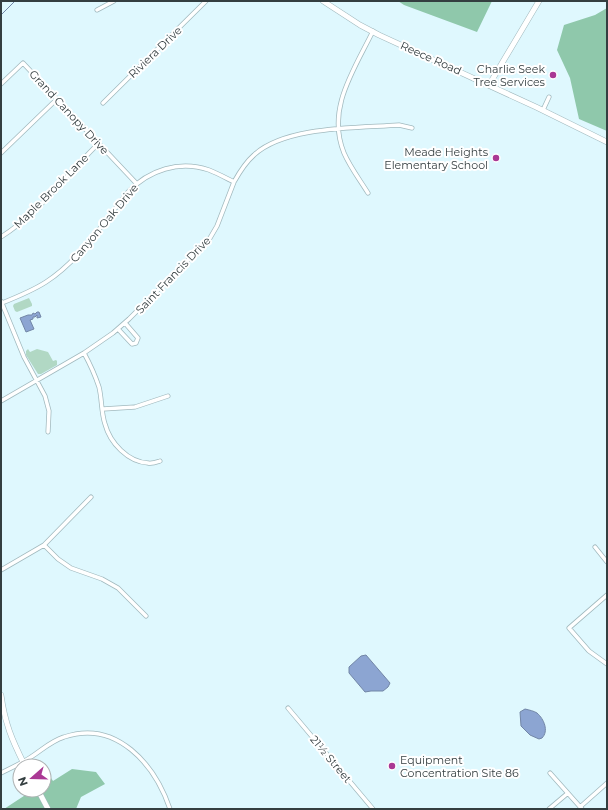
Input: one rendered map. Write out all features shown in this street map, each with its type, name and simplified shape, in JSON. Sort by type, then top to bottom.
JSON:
[{"type":"main road","name":"Reece Road","points":[[323,1],[341,14],[374,32],[543,110],[607,142]]},
{"type":"main road","points":[[490,85],[539,1]]},
{"type":"main road","points":[[1,695],[6,724],[21,758]]},
{"type":"main road","points":[[42,798],[48,809]]},
{"type":"street","points":[[97,10],[114,1]]},
{"type":"street","name":"Riviera Drive","points":[[103,103],[206,1]]},
{"type":"street","points":[[368,193],[348,163],[341,144],[338,116],[343,91],[374,32]]},
{"type":"street","name":"Grand Canopy Drive","points":[[1,84],[23,63],[136,183]]},
{"type":"street","points":[[543,110],[549,97]]},
{"type":"street","points":[[1,153],[57,100]]},
{"type":"street","name":"Saint Francis Drive","points":[[1,401],[84,353],[125,323],[210,238],[217,226],[234,182],[254,155],[277,141],[304,133],[399,125],[412,128]]},
{"type":"street","name":"Maple Brook Lane","points":[[1,237],[30,215],[99,143]]},
{"type":"street","name":"Canyon Oak Drive","points":[[1,302],[39,287],[66,267],[79,254],[136,183],[160,170],[180,166],[200,167],[210,170],[234,182]]},
{"type":"street","points":[[1,302],[22,354],[48,403],[48,432]]},
{"type":"street","points":[[118,329],[132,344],[136,343],[138,338],[125,323]]},
{"type":"street","points":[[84,353],[95,376],[99,389],[103,409],[103,418],[108,432],[117,446],[129,457],[143,462],[150,464],[160,461]]},
{"type":"street","points":[[103,409],[135,407],[168,396]]},
{"type":"street","points":[[1,570],[44,545],[91,497]]},
{"type":"street","points":[[44,545],[58,559],[71,568],[102,579],[118,588],[146,616]]},
{"type":"street","points":[[594,547],[607,562]]},
{"type":"street","points":[[607,595],[569,628],[589,651],[607,664]]},
{"type":"street","name":"21½ Street","points":[[288,708],[373,809]]},
{"type":"street","points":[[32,758],[52,742],[69,735],[88,733],[111,737],[125,744],[138,755],[162,788],[170,809]]},
{"type":"street","points":[[1,773],[12,769]]},
{"type":"street","points":[[550,773],[581,808],[607,783]]},
{"type":"street","points":[[549,809],[568,793]]},
{"type":"green space","points":[[398,1],[492,1],[477,32],[404,5]]},
{"type":"green space","points":[[607,8],[607,131],[579,119],[570,78],[557,50],[564,25],[595,15]]},
{"type":"green space","points":[[29,298],[32,306],[17,312],[15,311],[13,306],[14,304]]},
{"type":"green space","points":[[28,349],[30,352],[37,349],[48,352],[53,361],[57,361],[57,365],[41,374],[38,374],[26,355],[26,351]]},
{"type":"green space","points":[[72,769],[96,772],[105,784],[81,797],[76,809],[4,809],[21,798],[52,798],[52,779],[53,781]]},
{"type":"water","points":[[39,312],[41,317],[37,318],[37,315],[30,320],[34,329],[26,332],[20,318],[32,315],[33,313],[35,314]]},
{"type":"water","points":[[366,655],[390,683],[383,691],[365,692],[349,673],[349,667],[361,656]]},
{"type":"water","points":[[525,709],[536,712],[542,718],[545,725],[545,732],[542,738],[539,739],[530,735],[521,726],[520,712]]},
{"type":"waterway","points":[[1,15],[15,1]]},
{"type":"place","name":"Charlie Seek Tree Services","points":[[553,75]]},
{"type":"place","name":"Meade Heights Elementary School","points":[[496,158]]},
{"type":"place","name":"Equipment Concentration Site 86","points":[[392,766]]}]
